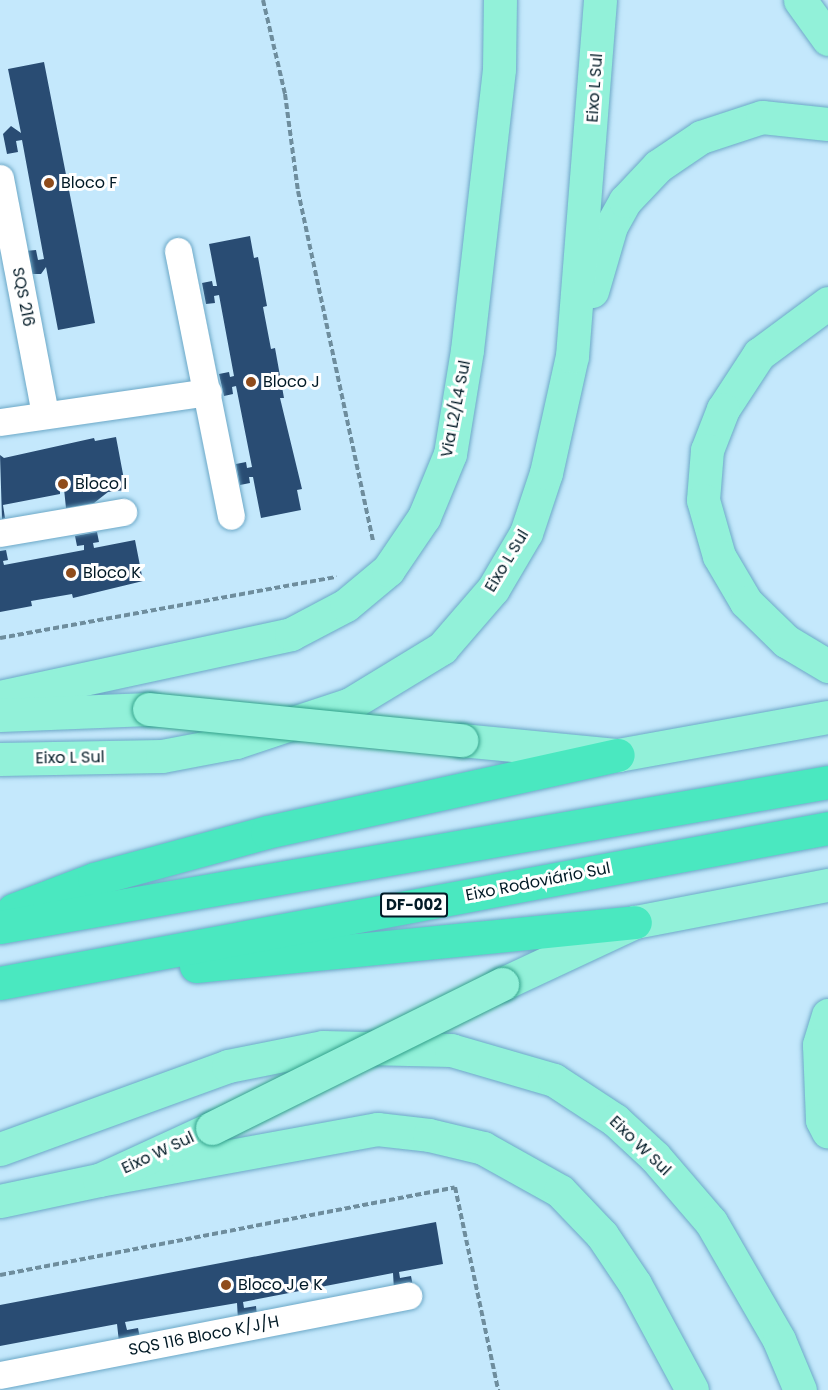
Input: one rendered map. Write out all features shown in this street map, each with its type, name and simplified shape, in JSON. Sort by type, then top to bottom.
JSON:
[{"type":"highway","points":[[0,915],[94,879],[255,835],[618,754]]},
{"type":"highway","points":[[0,927],[828,782]]},
{"type":"highway","name":"Eixo Rodoviário Sul","points":[[0,984],[828,828]]},
{"type":"highway","points":[[0,984],[635,922]]},
{"type":"main road","name":"Via L2/L4 Sul","points":[[0,697],[291,634],[346,605],[388,570],[424,517],[450,453],[467,350],[499,69],[500,0]]},
{"type":"main road","name":"Eixo L Sul","points":[[0,759],[162,756],[236,742],[350,704],[442,648],[494,589],[526,533],[546,473],[572,356],[600,0]]},
{"type":"main road","points":[[800,0],[828,39]]},
{"type":"main road","points":[[572,356],[611,226],[626,201],[658,166],[701,137],[762,117],[828,124]]},
{"type":"main road","points":[[828,303],[759,354],[723,409],[707,450],[703,500],[719,556],[746,602],[786,641],[828,666]]},
{"type":"main road","points":[[0,715],[149,709],[618,754],[828,717]]},
{"type":"main road","name":"Eixo W Sul","points":[[0,1201],[99,1180],[212,1128],[502,984],[635,922],[828,885]]},
{"type":"main road","points":[[828,1015],[819,1046],[822,1120],[828,1132]]},
{"type":"main road","name":"Eixo W Sul","points":[[0,1149],[228,1066],[323,1047],[452,1050],[554,1080],[615,1120],[655,1158],[711,1222],[778,1340],[800,1390]]},
{"type":"main road","points":[[99,1180],[377,1129],[429,1135],[483,1148],[560,1191],[602,1234],[635,1284],[692,1390]]},
{"type":"main road","points":[[778,1340],[814,1390]]},
{"type":"street","name":"SQS 216","points":[[0,178],[45,415]]},
{"type":"street","points":[[178,251],[231,516]]},
{"type":"street","points":[[0,422],[208,392]]},
{"type":"street","points":[[0,533],[123,512]]},
{"type":"street","name":"SQS 116 Bloco K/J/H","points":[[0,1375],[408,1296]]},
{"type":"path","points":[[263,0],[285,94],[298,191],[374,538],[371,548]]},
{"type":"path","points":[[0,638],[343,576]]},
{"type":"path","points":[[0,1275],[455,1187],[498,1390]]},
{"type":"building","name":"Bloco F","points":[[44,62],[95,323],[58,330],[46,267],[41,274],[31,274],[25,251],[36,250],[38,260],[44,259],[22,140],[16,141],[18,152],[7,154],[3,134],[11,126],[21,133],[8,69]]},
{"type":"building","name":"Bloco J","points":[[250,236],[254,258],[258,257],[267,306],[263,307],[271,349],[275,348],[284,398],[280,398],[302,489],[297,490],[301,510],[261,518],[253,477],[249,477],[250,483],[240,485],[236,464],[246,462],[247,468],[252,467],[236,386],[232,387],[233,394],[224,396],[219,374],[229,372],[230,377],[234,376],[219,295],[214,296],[215,303],[206,304],[202,283],[212,281],[213,286],[217,286],[209,244]]},
{"type":"building","name":"Bloco I","points":[[116,437],[126,490],[108,492],[94,503],[66,508],[64,489],[60,490],[60,494],[3,505],[5,518],[2,519],[0,455],[4,458],[94,438],[95,441]]},
{"type":"building","name":"Bloco K","points":[[97,532],[99,542],[93,543],[94,548],[135,540],[143,581],[73,598],[72,594],[31,601],[32,606],[0,612],[0,551],[6,550],[8,560],[3,561],[4,565],[84,550],[84,545],[77,546],[75,536]]},
{"type":"building","name":"Bloco J e K","points":[[436,1222],[443,1264],[399,1272],[400,1278],[411,1276],[413,1286],[394,1290],[393,1273],[243,1302],[244,1308],[256,1306],[257,1316],[238,1320],[237,1303],[125,1322],[127,1330],[138,1328],[140,1338],[119,1342],[117,1324],[0,1346],[0,1305]]},
{"type":"place","name":"Bloco F","points":[[49,183]]},
{"type":"place","name":"Bloco J","points":[[251,382]]},
{"type":"place","name":"Bloco I","points":[[63,484]]},
{"type":"place","name":"Bloco K","points":[[71,573]]},
{"type":"place","name":"Bloco J e K","points":[[226,1285]]}]
